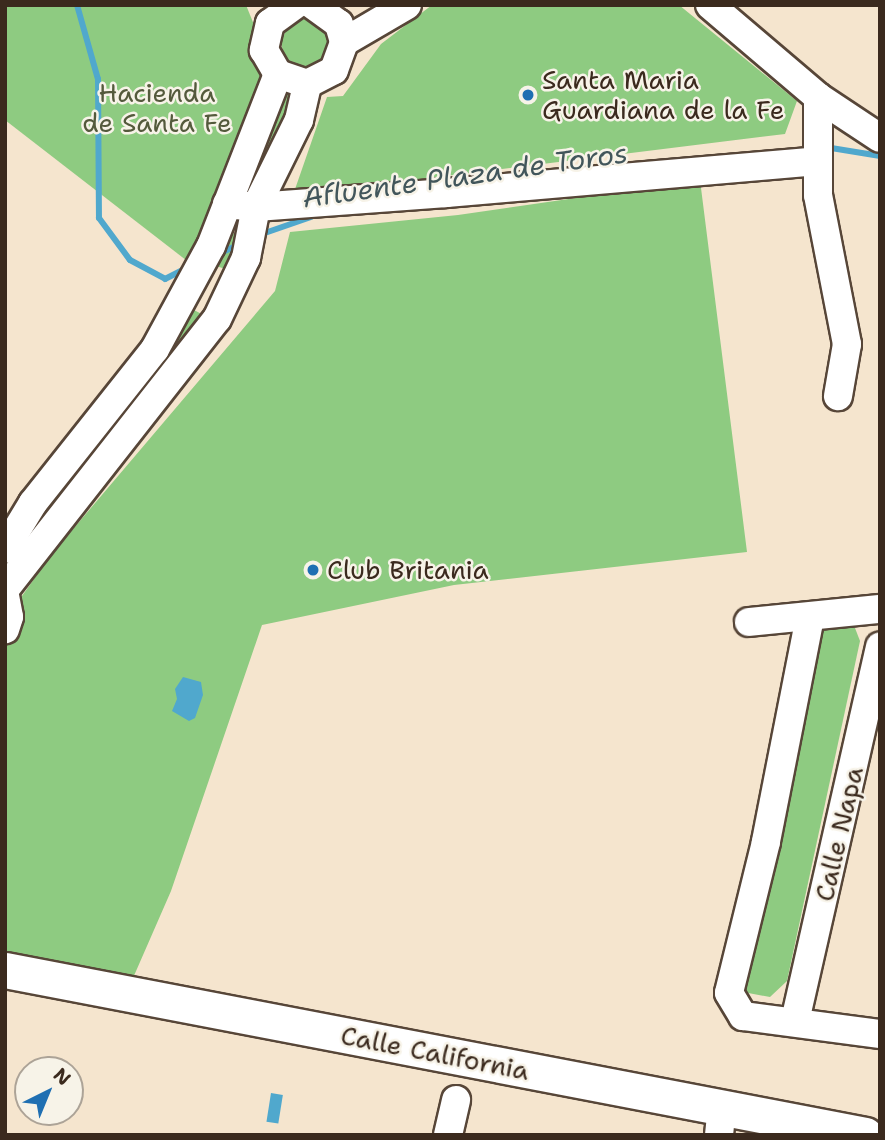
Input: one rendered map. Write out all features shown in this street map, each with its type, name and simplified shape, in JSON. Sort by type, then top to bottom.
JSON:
[{"type":"main road","name":"Calle California","points":[[5,970],[123,989],[732,1123],[865,1135]]},
{"type":"street","points":[[252,5],[265,34]]},
{"type":"street","points":[[295,5],[277,14],[265,34],[264,50],[278,74],[307,84],[334,70],[344,42],[339,24],[326,7]]},
{"type":"street","points":[[344,42],[407,5]]},
{"type":"street","points":[[710,5],[818,97],[880,138]]},
{"type":"street","points":[[5,549],[33,503],[155,349],[197,272],[278,74]]},
{"type":"street","points":[[5,589],[218,319],[234,289],[256,207],[299,120],[307,84]]},
{"type":"street","points":[[818,97],[818,195],[847,344],[838,396]]},
{"type":"street","points":[[227,204],[256,207],[816,161]]},
{"type":"street","points":[[197,272],[234,289]]},
{"type":"street","points":[[5,512],[33,503]]},
{"type":"street","points":[[5,596],[9,617],[5,629]]},
{"type":"street","points":[[749,622],[880,609]]},
{"type":"street","points":[[810,617],[766,842],[729,993],[743,1016],[880,1034]]},
{"type":"street","name":"Calle Napa","points":[[795,1021],[880,647]]},
{"type":"street","points":[[448,1135],[456,1100]]},
{"type":"green space","name":"Hacienda de Santa Fe","points":[[5,5],[246,5],[271,67],[204,274],[5,120]]},
{"type":"green space","name":"Hacienda de Santa Fe","points":[[432,5],[679,5],[797,101],[785,134],[293,195],[327,97],[343,96],[381,44]]},
{"type":"green space","points":[[310,15],[320,16],[340,56],[300,74],[284,60],[281,40],[291,22]]},
{"type":"green space","points":[[284,86],[298,93],[271,173],[253,167]]},
{"type":"green space","name":"Club Britania","points":[[700,180],[747,552],[454,585],[262,625],[171,891],[133,978],[5,951],[5,620],[51,555],[275,291],[290,232],[458,215]]},
{"type":"green space","points":[[232,233],[251,240],[238,273],[216,266]]},
{"type":"green space","points":[[194,310],[211,319],[5,569],[5,558],[146,383]]},
{"type":"green space","points":[[842,623],[855,628],[860,641],[787,981],[770,997],[743,992],[818,633]]},
{"type":"water","points":[[183,677],[201,682],[203,695],[195,718],[189,721],[172,711],[177,699],[175,689]]},
{"type":"water","points":[[271,1093],[283,1095],[278,1124],[266,1122]]},
{"type":"waterway","name":"Afluente Plaza de Toros","points":[[77,5],[98,79],[99,218],[130,260],[165,279],[189,267]]},
{"type":"waterway","name":"Afluente Plaza de Toros","points":[[825,147],[880,156]]},
{"type":"waterway","name":"Afluente Plaza de Toros","points":[[259,235],[311,217]]},
{"type":"waterway","name":"Afluente Plaza de Toros","points":[[218,254],[240,244]]},
{"type":"place","name":"Santa Maria Guardiana de la Fe","points":[[528,95]]},
{"type":"place","name":"Club Britania","points":[[313,570]]}]
